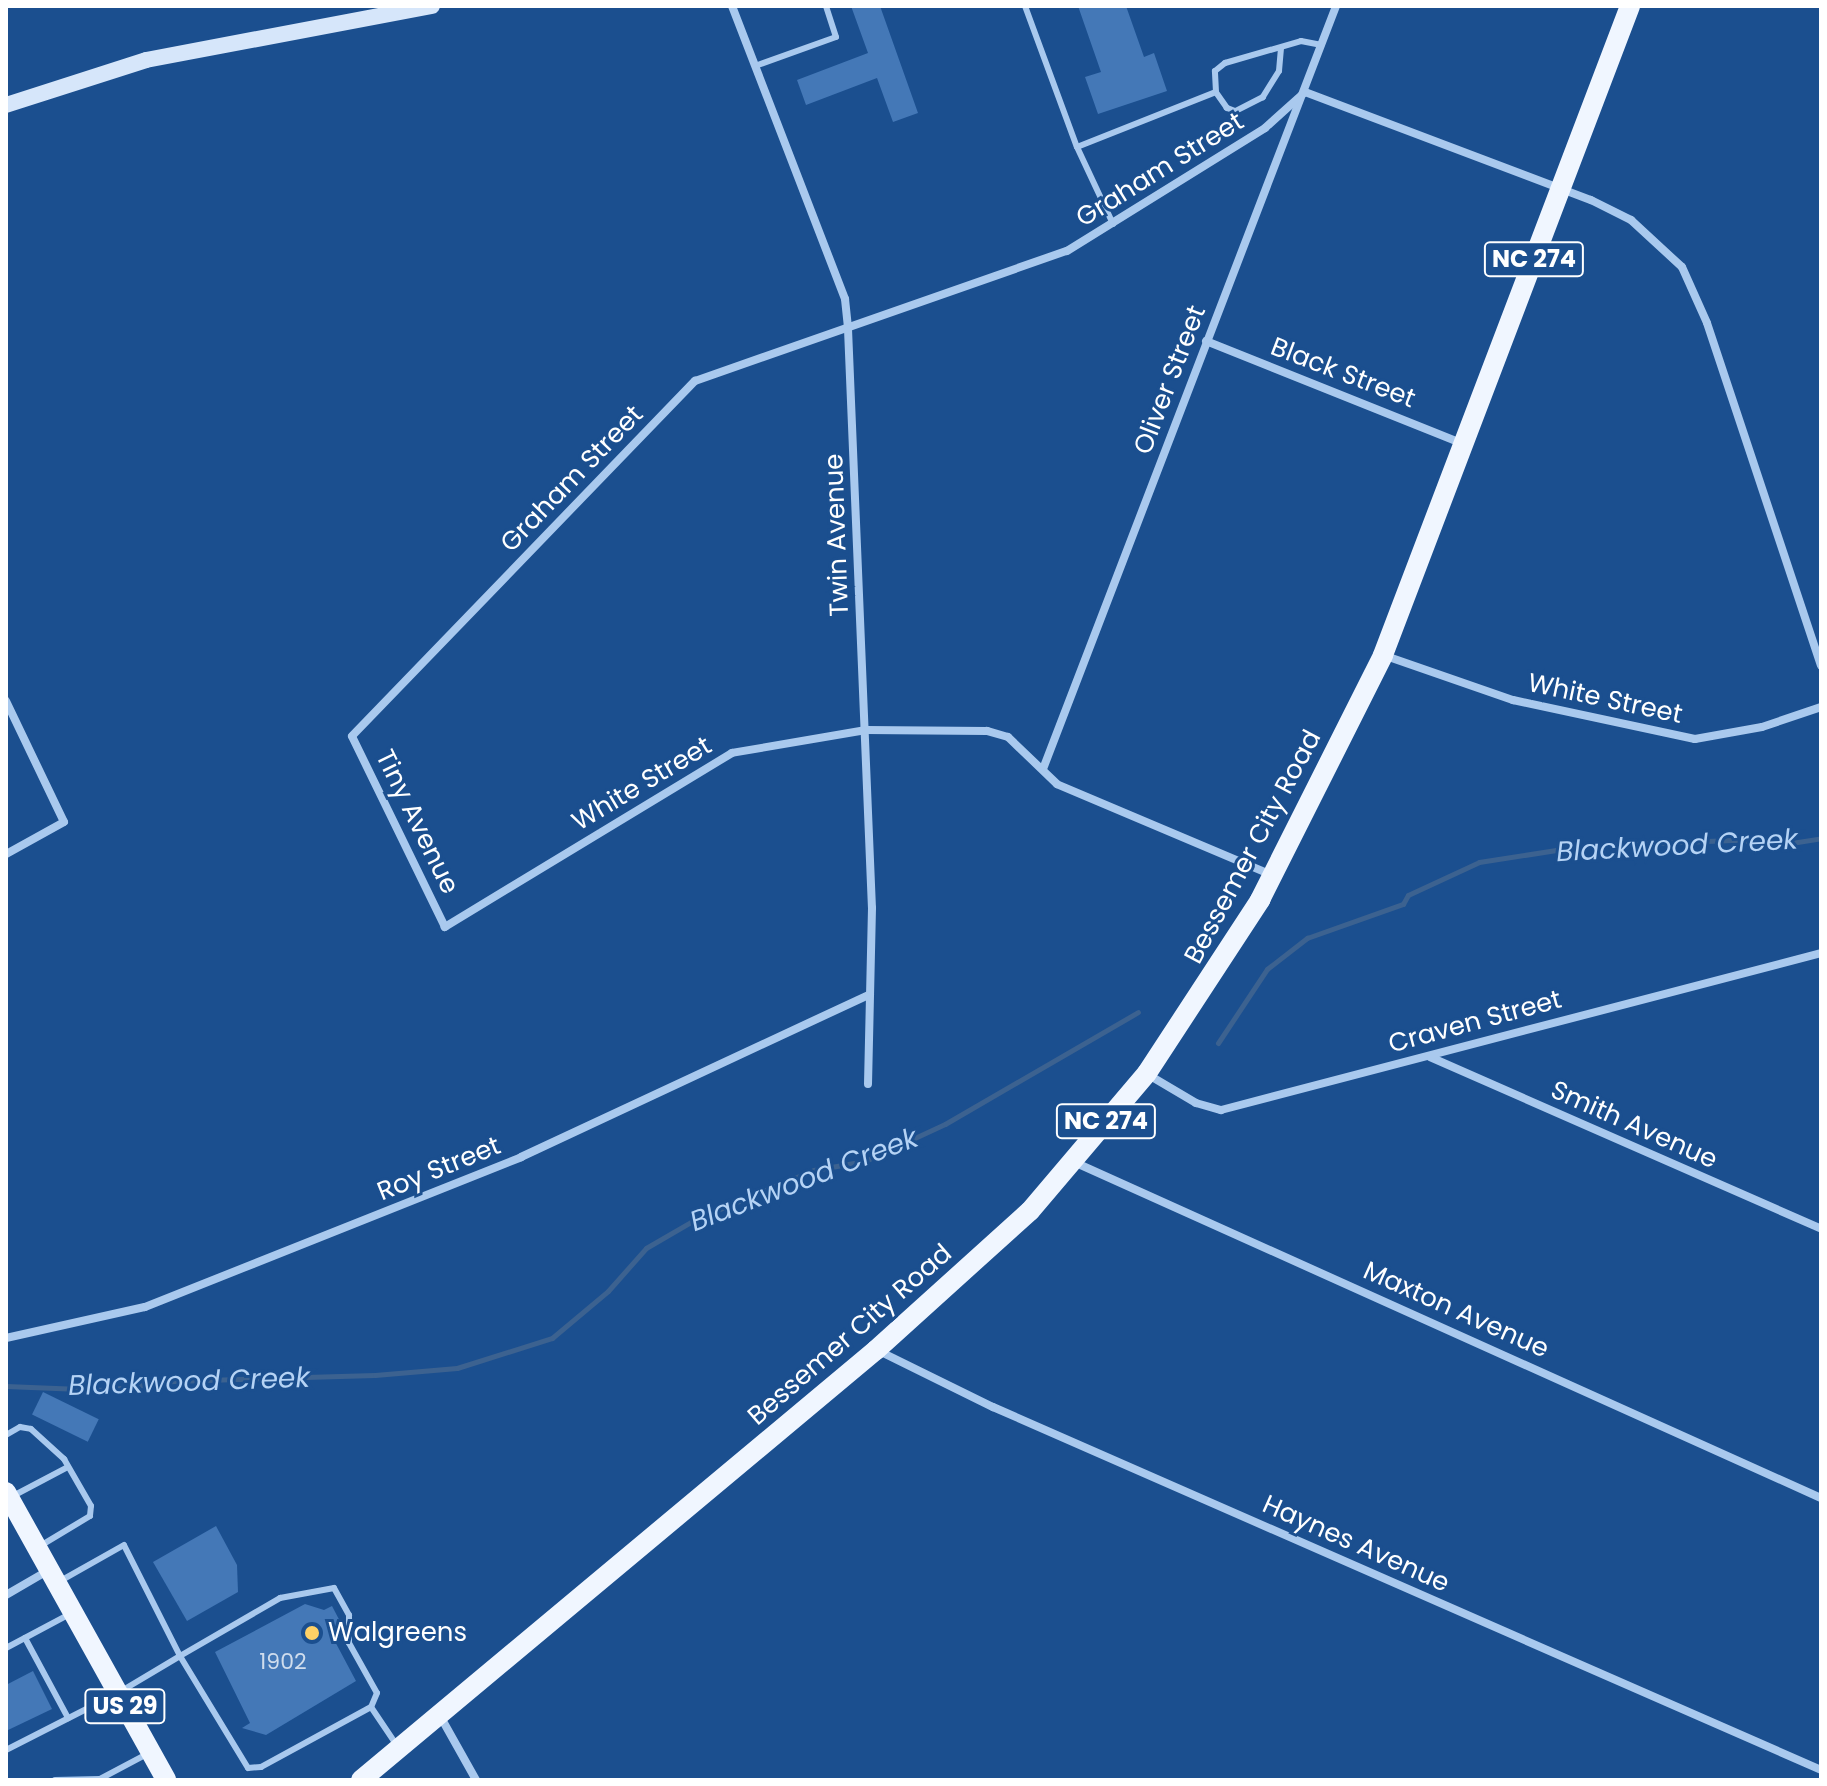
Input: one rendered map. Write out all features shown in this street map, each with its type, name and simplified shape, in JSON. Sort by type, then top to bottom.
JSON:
[{"type":"main road","points":[[6,105],[146,60],[375,11],[432,6]]},
{"type":"main road","name":"Bessemer City Road","points":[[362,1779],[876,1350],[1030,1211],[1147,1073],[1240,935],[1273,876],[1383,655],[1630,6]]},
{"type":"main road","name":"US 29","points":[[8,1495],[166,1780]]},
{"type":"street","name":"Twin Avenue","points":[[732,6],[845,299],[866,730],[870,994],[868,1084]]},
{"type":"street","name":"Oliver Street","points":[[1043,769],[1336,6]]},
{"type":"street","points":[[1305,92],[1561,189],[1631,220],[1672,256],[1692,284],[1821,666]]},
{"type":"street","name":"Graham Street","points":[[352,736],[695,381],[1067,251],[1265,128],[1305,92]]},
{"type":"street","name":"Black Street","points":[[1206,341],[1465,444]]},
{"type":"street","name":"White Street","points":[[1383,655],[1513,700],[1695,739],[1762,727],[1821,707]]},
{"type":"street","points":[[6,701],[64,822],[6,854]]},
{"type":"street","name":"White Street","points":[[445,927],[732,753],[866,730],[987,731],[1008,737],[1057,784],[1273,876]]},
{"type":"street","name":"Tiny Avenue","points":[[352,736],[445,927]]},
{"type":"street","name":"Craven Street","points":[[1147,1073],[1196,1103],[1221,1110],[1821,953]]},
{"type":"street","name":"Roy Street","points":[[6,1338],[145,1307],[507,1163],[870,994]]},
{"type":"street","name":"Smith Avenue","points":[[1430,1057],[1821,1229]]},
{"type":"street","name":"Maxton Avenue","points":[[1073,1161],[1821,1498]]},
{"type":"street","name":"Haynes Avenue","points":[[876,1350],[993,1407],[1821,1770]]},
{"type":"street","points":[[6,1595],[53,1576]]},
{"type":"street","points":[[438,1713],[476,1780]]},
{"type":"lane","points":[[755,66],[836,37],[826,6]]},
{"type":"lane","points":[[1025,6],[1077,147],[1113,224]]},
{"type":"lane","points":[[1281,48],[1279,71],[1263,97],[1235,111],[1216,92],[1215,71],[1225,63],[1301,41],[1322,45]]},
{"type":"lane","points":[[1077,147],[1216,92]]},
{"type":"lane","points":[[6,1435],[20,1427],[31,1429],[68,1467],[91,1506],[90,1516],[37,1548]]},
{"type":"lane","points":[[8,1495],[68,1467]]},
{"type":"lane","points":[[6,1750],[118,1693],[180,1656],[280,1598],[334,1588],[349,1615],[349,1643],[377,1693],[371,1707],[261,1767],[248,1768],[180,1656],[124,1545],[53,1576]]},
{"type":"lane","points":[[6,1648],[73,1612]]},
{"type":"lane","points":[[25,1638],[68,1718]]},
{"type":"lane","points":[[371,1707],[398,1747]]},
{"type":"lane","points":[[55,1780],[101,1780],[150,1752]]},
{"type":"building","points":[[851,6],[880,6],[918,113],[893,122],[877,78],[806,105],[797,80],[868,53]]},
{"type":"building","points":[[1078,6],[1126,6],[1144,57],[1154,53],[1167,91],[1098,114],[1085,77],[1101,72]]},
{"type":"building","points":[[43,1392],[99,1419],[88,1442],[32,1414]]},
{"type":"building","points":[[216,1526],[237,1565],[238,1592],[187,1621],[153,1562]]},
{"type":"building","name":"Walgreens","points":[[305,1604],[324,1610],[332,1606],[343,1627],[331,1634],[356,1681],[266,1735],[242,1728],[250,1723],[215,1652]]},
{"type":"building","points":[[33,1671],[52,1709],[6,1731],[6,1685]]},
{"type":"waterway","name":"Blackwood Creek","points":[[1218,1043],[1267,969],[1307,938],[1403,904],[1408,895],[1479,862],[1582,846],[1732,840],[1785,844],[1821,838]]},
{"type":"waterway","name":"Blackwood Creek","points":[[6,1386],[105,1390],[173,1381],[375,1375],[457,1368],[552,1338],[608,1291],[646,1248],[696,1219],[814,1170],[865,1161],[945,1124],[1138,1012]]},
{"type":"place","name":"Walgreens","points":[[312,1633]]}]
